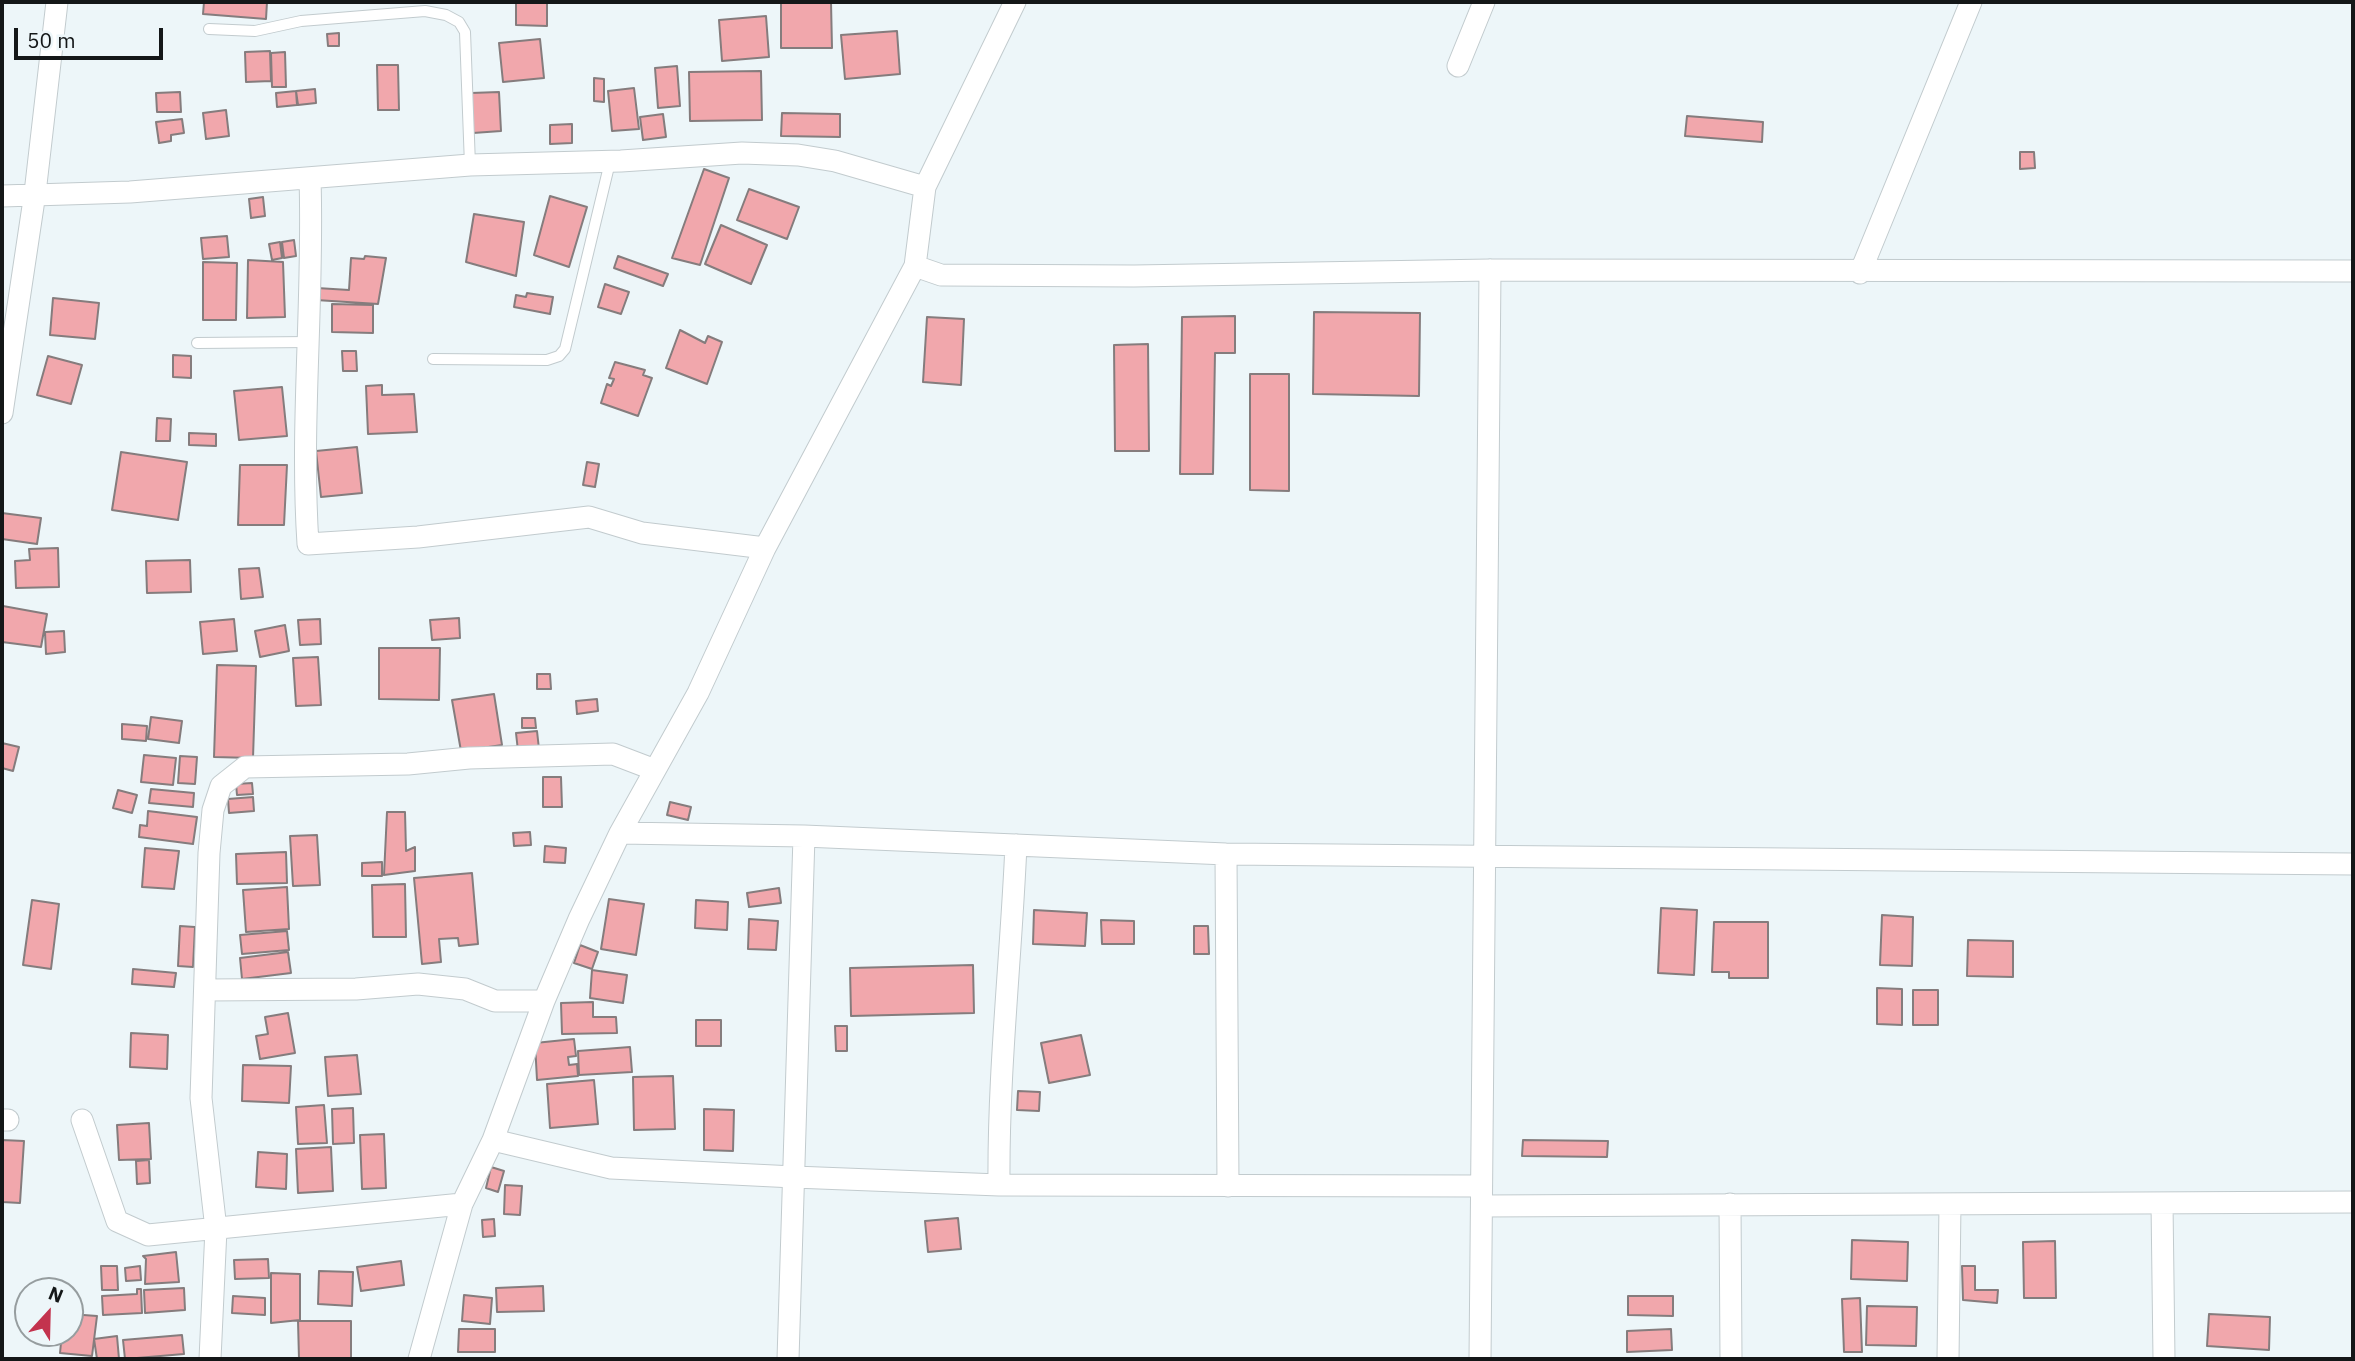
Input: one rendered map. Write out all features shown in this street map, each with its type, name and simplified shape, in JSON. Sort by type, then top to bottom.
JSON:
[{"type":"street","points":[[2,413],[35,193],[57,2]]},
{"type":"street","points":[[419,1359],[462,1204],[493,1140],[544,1001],[620,833],[698,693],[765,548],[915,266],[925,187],[1015,2]]},
{"type":"street","points":[[1458,66],[1484,2]]},
{"type":"street","points":[[1860,273],[1971,2]]},
{"type":"street","points":[[2,196],[131,192],[470,165],[610,162],[742,153],[798,155],[860,168],[925,187]]},
{"type":"street","points":[[310,178],[312,248],[305,498],[309,544],[418,537],[589,517],[642,533],[765,548]]},
{"type":"street","points":[[915,266],[941,275],[1134,276],[1490,270],[1860,273],[2353,271]]},
{"type":"street","points":[[1480,1359],[1490,270]]},
{"type":"street","points":[[210,1359],[216,1229],[201,1098],[209,852],[213,810],[221,786],[245,767],[408,764],[469,758],[612,754],[655,770]]},
{"type":"street","points":[[620,833],[804,836],[1226,854],[2353,864]]},
{"type":"street","points":[[788,1359],[804,836]]},
{"type":"street","points":[[999,1185],[998,1111],[1010,984],[1016,845]]},
{"type":"street","points":[[1226,854],[1228,1186]]},
{"type":"street","points":[[206,990],[356,989],[418,984],[465,989],[495,1001],[544,1001]]},
{"type":"street","points":[[82,1120],[117,1221],[148,1235],[462,1204]]},
{"type":"street","points":[[493,1140],[611,1168],[999,1185],[1228,1186],[1730,1205],[2353,1202]]},
{"type":"street","points":[[2162,1203],[2164,1359]]},
{"type":"street","points":[[1948,1359],[1950,1204]]},
{"type":"street","points":[[1730,1205],[1731,1359]]},
{"type":"lane","points":[[209,29],[255,31],[301,20],[425,11],[446,15],[459,22],[465,32],[470,165]]},
{"type":"lane","points":[[433,359],[547,360],[559,356],[565,349],[610,162]]},
{"type":"lane","points":[[197,343],[309,342]]},
{"type":"building","points":[[204,2],[267,2],[266,19],[203,14]]},
{"type":"building","points":[[516,2],[547,2],[547,26],[516,25]]},
{"type":"building","points":[[781,2],[831,2],[832,48],[781,48]]},
{"type":"building","points":[[766,16],[769,57],[722,61],[719,20]]},
{"type":"building","points":[[897,31],[900,74],[845,79],[841,35]]},
{"type":"building","points":[[339,33],[339,46],[328,46],[327,34]]},
{"type":"building","points":[[540,39],[544,78],[503,82],[499,43]]},
{"type":"building","points":[[270,51],[271,81],[246,82],[245,52]]},
{"type":"building","points":[[285,52],[286,87],[272,87],[271,53]]},
{"type":"building","points":[[377,65],[398,65],[399,110],[378,110]]},
{"type":"building","points":[[677,66],[680,106],[658,108],[655,68]]},
{"type":"building","points":[[761,71],[762,120],[690,121],[689,72]]},
{"type":"building","points":[[594,78],[604,79],[604,102],[594,101]]},
{"type":"building","points":[[634,88],[639,129],[612,131],[608,91]]},
{"type":"building","points":[[315,89],[316,103],[298,105],[296,91]]},
{"type":"building","points":[[296,91],[297,105],[277,107],[276,93]]},
{"type":"building","points":[[180,92],[181,112],[157,112],[156,93]]},
{"type":"building","points":[[499,92],[501,131],[473,133],[471,93]]},
{"type":"building","points":[[226,110],[229,136],[206,139],[203,113]]},
{"type":"building","points":[[782,113],[840,114],[840,137],[781,136]]},
{"type":"building","points":[[663,114],[666,137],[643,140],[640,117]]},
{"type":"building","points":[[1687,116],[1763,122],[1762,142],[1685,136]]},
{"type":"building","points":[[182,119],[184,133],[171,135],[171,141],[159,143],[156,122]]},
{"type":"building","points":[[572,124],[572,143],[550,144],[550,125]]},
{"type":"building","points":[[2020,152],[2034,152],[2035,168],[2020,169]]},
{"type":"building","points":[[704,169],[729,178],[700,265],[672,258]]},
{"type":"building","points":[[749,189],[799,207],[787,239],[737,220]]},
{"type":"building","points":[[550,196],[587,207],[569,267],[534,255]]},
{"type":"building","points":[[263,197],[265,216],[251,218],[249,199]]},
{"type":"building","points":[[474,214],[524,222],[516,276],[466,262]]},
{"type":"building","points":[[721,225],[767,245],[751,284],[705,264]]},
{"type":"building","points":[[227,236],[229,257],[203,259],[201,238]]},
{"type":"building","points":[[294,240],[296,256],[284,258],[282,242]]},
{"type":"building","points":[[280,242],[282,258],[272,260],[269,244]]},
{"type":"building","points":[[365,256],[386,258],[378,304],[316,300],[317,288],[349,290],[351,258],[364,259]]},
{"type":"building","points":[[618,256],[668,274],[663,286],[614,268]]},
{"type":"building","points":[[248,260],[283,262],[285,317],[247,318]]},
{"type":"building","points":[[203,262],[237,263],[236,320],[203,320]]},
{"type":"building","points":[[605,284],[629,292],[621,314],[598,307]]},
{"type":"building","points":[[527,293],[553,297],[550,314],[514,307],[516,295],[526,297]]},
{"type":"building","points":[[53,298],[99,303],[95,339],[50,335]]},
{"type":"building","points":[[332,304],[373,305],[373,333],[332,332]]},
{"type":"building","points":[[1314,312],[1420,313],[1419,396],[1313,394]]},
{"type":"building","points":[[1235,316],[1235,353],[1215,353],[1213,474],[1180,474],[1182,317]]},
{"type":"building","points":[[927,317],[964,319],[961,385],[923,382]]},
{"type":"building","points":[[680,330],[705,343],[708,336],[722,342],[707,384],[666,368]]},
{"type":"building","points":[[1148,344],[1149,451],[1115,451],[1114,345]]},
{"type":"building","points":[[342,351],[356,351],[357,371],[343,371]]},
{"type":"building","points":[[173,355],[191,356],[191,378],[173,377]]},
{"type":"building","points":[[48,356],[82,365],[71,404],[37,395]]},
{"type":"building","points":[[615,362],[645,370],[643,375],[652,378],[638,416],[601,403],[607,384],[611,386],[614,379],[609,378]]},
{"type":"building","points":[[1250,374],[1289,374],[1289,491],[1250,490]]},
{"type":"building","points":[[382,385],[382,395],[414,394],[417,432],[368,434],[366,386]]},
{"type":"building","points":[[282,387],[287,436],[239,440],[234,391]]},
{"type":"building","points":[[157,418],[171,419],[170,441],[156,441]]},
{"type":"building","points":[[189,433],[216,434],[216,446],[189,445]]},
{"type":"building","points":[[357,447],[362,493],[321,497],[316,451]]},
{"type":"building","points":[[121,452],[187,462],[178,520],[112,510]]},
{"type":"building","points":[[587,462],[599,464],[595,487],[583,485]]},
{"type":"building","points":[[240,465],[287,465],[284,525],[238,525]]},
{"type":"building","points":[[2,513],[41,518],[37,544],[2,539]]},
{"type":"building","points":[[58,548],[59,587],[16,588],[15,561],[30,560],[29,549]]},
{"type":"building","points":[[190,560],[191,592],[147,593],[146,561]]},
{"type":"building","points":[[259,568],[263,597],[241,599],[239,569]]},
{"type":"building","points":[[3,606],[47,614],[41,647],[2,642]]},
{"type":"building","points":[[459,618],[460,638],[432,640],[430,620]]},
{"type":"building","points":[[234,619],[237,651],[203,654],[200,622]]},
{"type":"building","points":[[320,619],[321,644],[300,645],[298,620]]},
{"type":"building","points":[[285,625],[289,651],[260,657],[255,631]]},
{"type":"building","points":[[64,631],[65,652],[46,654],[45,632]]},
{"type":"building","points":[[379,648],[440,648],[439,700],[379,699]]},
{"type":"building","points":[[318,657],[321,705],[296,706],[293,658]]},
{"type":"building","points":[[217,665],[256,666],[253,758],[214,757]]},
{"type":"building","points":[[537,674],[550,674],[551,689],[537,689]]},
{"type":"building","points":[[494,694],[502,745],[461,751],[452,700]]},
{"type":"building","points":[[597,699],[598,711],[577,714],[576,701]]},
{"type":"building","points":[[151,717],[182,721],[179,743],[148,739]]},
{"type":"building","points":[[522,718],[535,718],[536,728],[522,728]]},
{"type":"building","points":[[122,724],[147,726],[146,741],[122,739]]},
{"type":"building","points":[[537,731],[539,749],[518,751],[516,733]]},
{"type":"building","points":[[2,743],[19,747],[13,771],[2,768]]},
{"type":"building","points":[[144,755],[176,758],[173,785],[141,782]]},
{"type":"building","points":[[180,756],[197,757],[195,784],[178,783]]},
{"type":"building","points":[[543,777],[561,777],[562,807],[543,807]]},
{"type":"building","points":[[252,783],[253,794],[237,795],[236,784]]},
{"type":"building","points":[[151,789],[194,793],[193,807],[149,803]]},
{"type":"building","points":[[118,790],[137,795],[132,813],[113,808]]},
{"type":"building","points":[[253,797],[254,811],[229,813],[228,799]]},
{"type":"building","points":[[670,802],[691,807],[688,820],[667,815]]},
{"type":"building","points":[[148,811],[197,817],[193,844],[139,837],[140,825],[147,826]]},
{"type":"building","points":[[387,812],[405,812],[406,851],[415,847],[415,871],[384,875]]},
{"type":"building","points":[[530,832],[531,845],[514,846],[513,833]]},
{"type":"building","points":[[317,835],[320,885],[293,886],[290,836]]},
{"type":"building","points":[[545,846],[566,848],[565,863],[544,862]]},
{"type":"building","points":[[145,848],[179,851],[174,889],[142,887]]},
{"type":"building","points":[[286,852],[287,883],[237,884],[236,854]]},
{"type":"building","points":[[382,862],[382,876],[362,876],[362,863]]},
{"type":"building","points":[[472,873],[478,944],[459,946],[458,938],[439,939],[441,962],[422,964],[414,878]]},
{"type":"building","points":[[405,884],[406,937],[373,937],[372,885]]},
{"type":"building","points":[[287,887],[289,929],[246,932],[243,890]]},
{"type":"building","points":[[779,888],[781,903],[749,907],[747,893]]},
{"type":"building","points":[[609,899],[644,904],[636,955],[601,949]]},
{"type":"building","points":[[32,900],[59,904],[51,969],[23,965]]},
{"type":"building","points":[[696,900],[728,902],[727,930],[695,928]]},
{"type":"building","points":[[1661,908],[1697,910],[1694,975],[1658,973]]},
{"type":"building","points":[[1034,910],[1087,913],[1085,946],[1033,944]]},
{"type":"building","points":[[1882,915],[1913,917],[1912,966],[1880,965]]},
{"type":"building","points":[[749,919],[778,921],[776,950],[748,949]]},
{"type":"building","points":[[1101,920],[1134,921],[1134,944],[1102,944]]},
{"type":"building","points":[[1714,922],[1768,922],[1768,978],[1729,978],[1729,972],[1712,972]]},
{"type":"building","points":[[180,926],[195,927],[193,967],[178,966]]},
{"type":"building","points":[[1194,926],[1208,926],[1209,954],[1194,954]]},
{"type":"building","points":[[287,931],[289,950],[242,954],[240,935]]},
{"type":"building","points":[[1968,940],[2013,941],[2013,977],[1967,976]]},
{"type":"building","points":[[580,945],[598,952],[592,969],[574,963]]},
{"type":"building","points":[[288,952],[291,973],[242,979],[240,958]]},
{"type":"building","points":[[973,965],[974,1013],[851,1016],[850,968]]},
{"type":"building","points":[[133,969],[176,973],[174,987],[132,984]]},
{"type":"building","points":[[592,970],[627,975],[623,1003],[590,998]]},
{"type":"building","points":[[1877,988],[1902,989],[1902,1025],[1877,1024]]},
{"type":"building","points":[[1913,990],[1938,990],[1938,1025],[1913,1025]]},
{"type":"building","points":[[593,1002],[593,1017],[616,1017],[617,1033],[562,1034],[561,1003]]},
{"type":"building","points":[[288,1013],[295,1053],[260,1059],[256,1036],[268,1034],[265,1017]]},
{"type":"building","points":[[696,1020],[721,1020],[721,1046],[696,1046]]},
{"type":"building","points":[[835,1026],[847,1026],[847,1051],[836,1051]]},
{"type":"building","points":[[131,1033],[168,1035],[167,1069],[130,1067]]},
{"type":"building","points":[[1081,1035],[1090,1075],[1049,1083],[1041,1043]]},
{"type":"building","points":[[574,1039],[576,1056],[568,1057],[569,1065],[577,1064],[578,1076],[537,1080],[535,1043]]},
{"type":"building","points":[[630,1047],[632,1072],[579,1075],[578,1051]]},
{"type":"building","points":[[357,1055],[361,1094],[328,1096],[325,1057]]},
{"type":"building","points":[[243,1065],[291,1066],[289,1103],[242,1101]]},
{"type":"building","points":[[673,1076],[675,1129],[634,1130],[633,1077]]},
{"type":"building","points":[[594,1080],[598,1124],[550,1128],[547,1084]]},
{"type":"building","points":[[1018,1091],[1040,1092],[1039,1111],[1017,1110]]},
{"type":"building","points":[[324,1105],[327,1143],[298,1144],[296,1107]]},
{"type":"building","points":[[353,1108],[354,1143],[333,1144],[332,1109]]},
{"type":"building","points":[[704,1109],[734,1110],[733,1151],[704,1150]]},
{"type":"building","points":[[149,1123],[151,1159],[119,1160],[117,1125]]},
{"type":"building","points":[[384,1134],[386,1188],[362,1189],[360,1135]]},
{"type":"building","points":[[2,1140],[24,1141],[20,1203],[2,1202]]},
{"type":"building","points":[[1523,1140],[1608,1141],[1607,1157],[1522,1156]]},
{"type":"building","points":[[331,1147],[333,1191],[298,1193],[296,1149]]},
{"type":"building","points":[[258,1152],[287,1154],[286,1189],[256,1187]]},
{"type":"building","points":[[149,1160],[150,1183],[137,1184],[136,1161]]},
{"type":"building","points":[[491,1167],[504,1171],[498,1192],[486,1188]]},
{"type":"building","points":[[505,1185],[522,1186],[520,1215],[504,1214]]},
{"type":"building","points":[[958,1218],[961,1249],[928,1252],[925,1221]]},
{"type":"building","points":[[494,1219],[495,1236],[483,1237],[482,1220]]},
{"type":"building","points":[[1852,1240],[1908,1242],[1907,1281],[1851,1279]]},
{"type":"building","points":[[2055,1241],[2056,1298],[2024,1298],[2023,1242]]},
{"type":"building","points":[[176,1252],[179,1282],[145,1284],[146,1259],[143,1256]]},
{"type":"building","points":[[268,1259],[269,1278],[235,1279],[234,1260]]},
{"type":"building","points":[[401,1261],[404,1285],[361,1291],[357,1267]]},
{"type":"building","points":[[101,1266],[117,1266],[118,1290],[102,1290]]},
{"type":"building","points":[[140,1266],[141,1280],[126,1281],[125,1268]]},
{"type":"building","points":[[1962,1266],[1975,1266],[1975,1290],[1998,1290],[1997,1303],[1963,1300]]},
{"type":"building","points":[[319,1271],[353,1272],[352,1306],[318,1304]]},
{"type":"building","points":[[271,1273],[300,1274],[300,1320],[271,1323]]},
{"type":"building","points":[[543,1286],[544,1311],[497,1312],[496,1288]]},
{"type":"building","points":[[184,1288],[185,1310],[145,1313],[144,1290]]},
{"type":"building","points":[[137,1289],[141,1289],[142,1313],[103,1315],[102,1296],[137,1294]]},
{"type":"building","points":[[464,1295],[492,1298],[490,1324],[462,1321]]},
{"type":"building","points":[[233,1296],[265,1298],[265,1315],[232,1313]]},
{"type":"building","points":[[1628,1296],[1673,1296],[1673,1316],[1628,1315]]},
{"type":"building","points":[[1860,1298],[1862,1352],[1844,1352],[1842,1299]]},
{"type":"building","points":[[1867,1306],[1917,1307],[1916,1346],[1866,1345]]},
{"type":"building","points":[[2209,1314],[2270,1317],[2269,1350],[2207,1346]]},
{"type":"building","points":[[84,1315],[97,1316],[92,1356],[60,1353],[61,1347],[84,1347]]},
{"type":"building","points":[[298,1321],[351,1321],[351,1359],[299,1359]]},
{"type":"building","points":[[459,1329],[495,1329],[495,1352],[458,1352]]},
{"type":"building","points":[[1671,1329],[1672,1350],[1627,1352],[1627,1331]]},
{"type":"building","points":[[182,1335],[184,1354],[125,1359],[123,1340]]},
{"type":"building","points":[[117,1336],[119,1359],[97,1359],[94,1339]]}]
